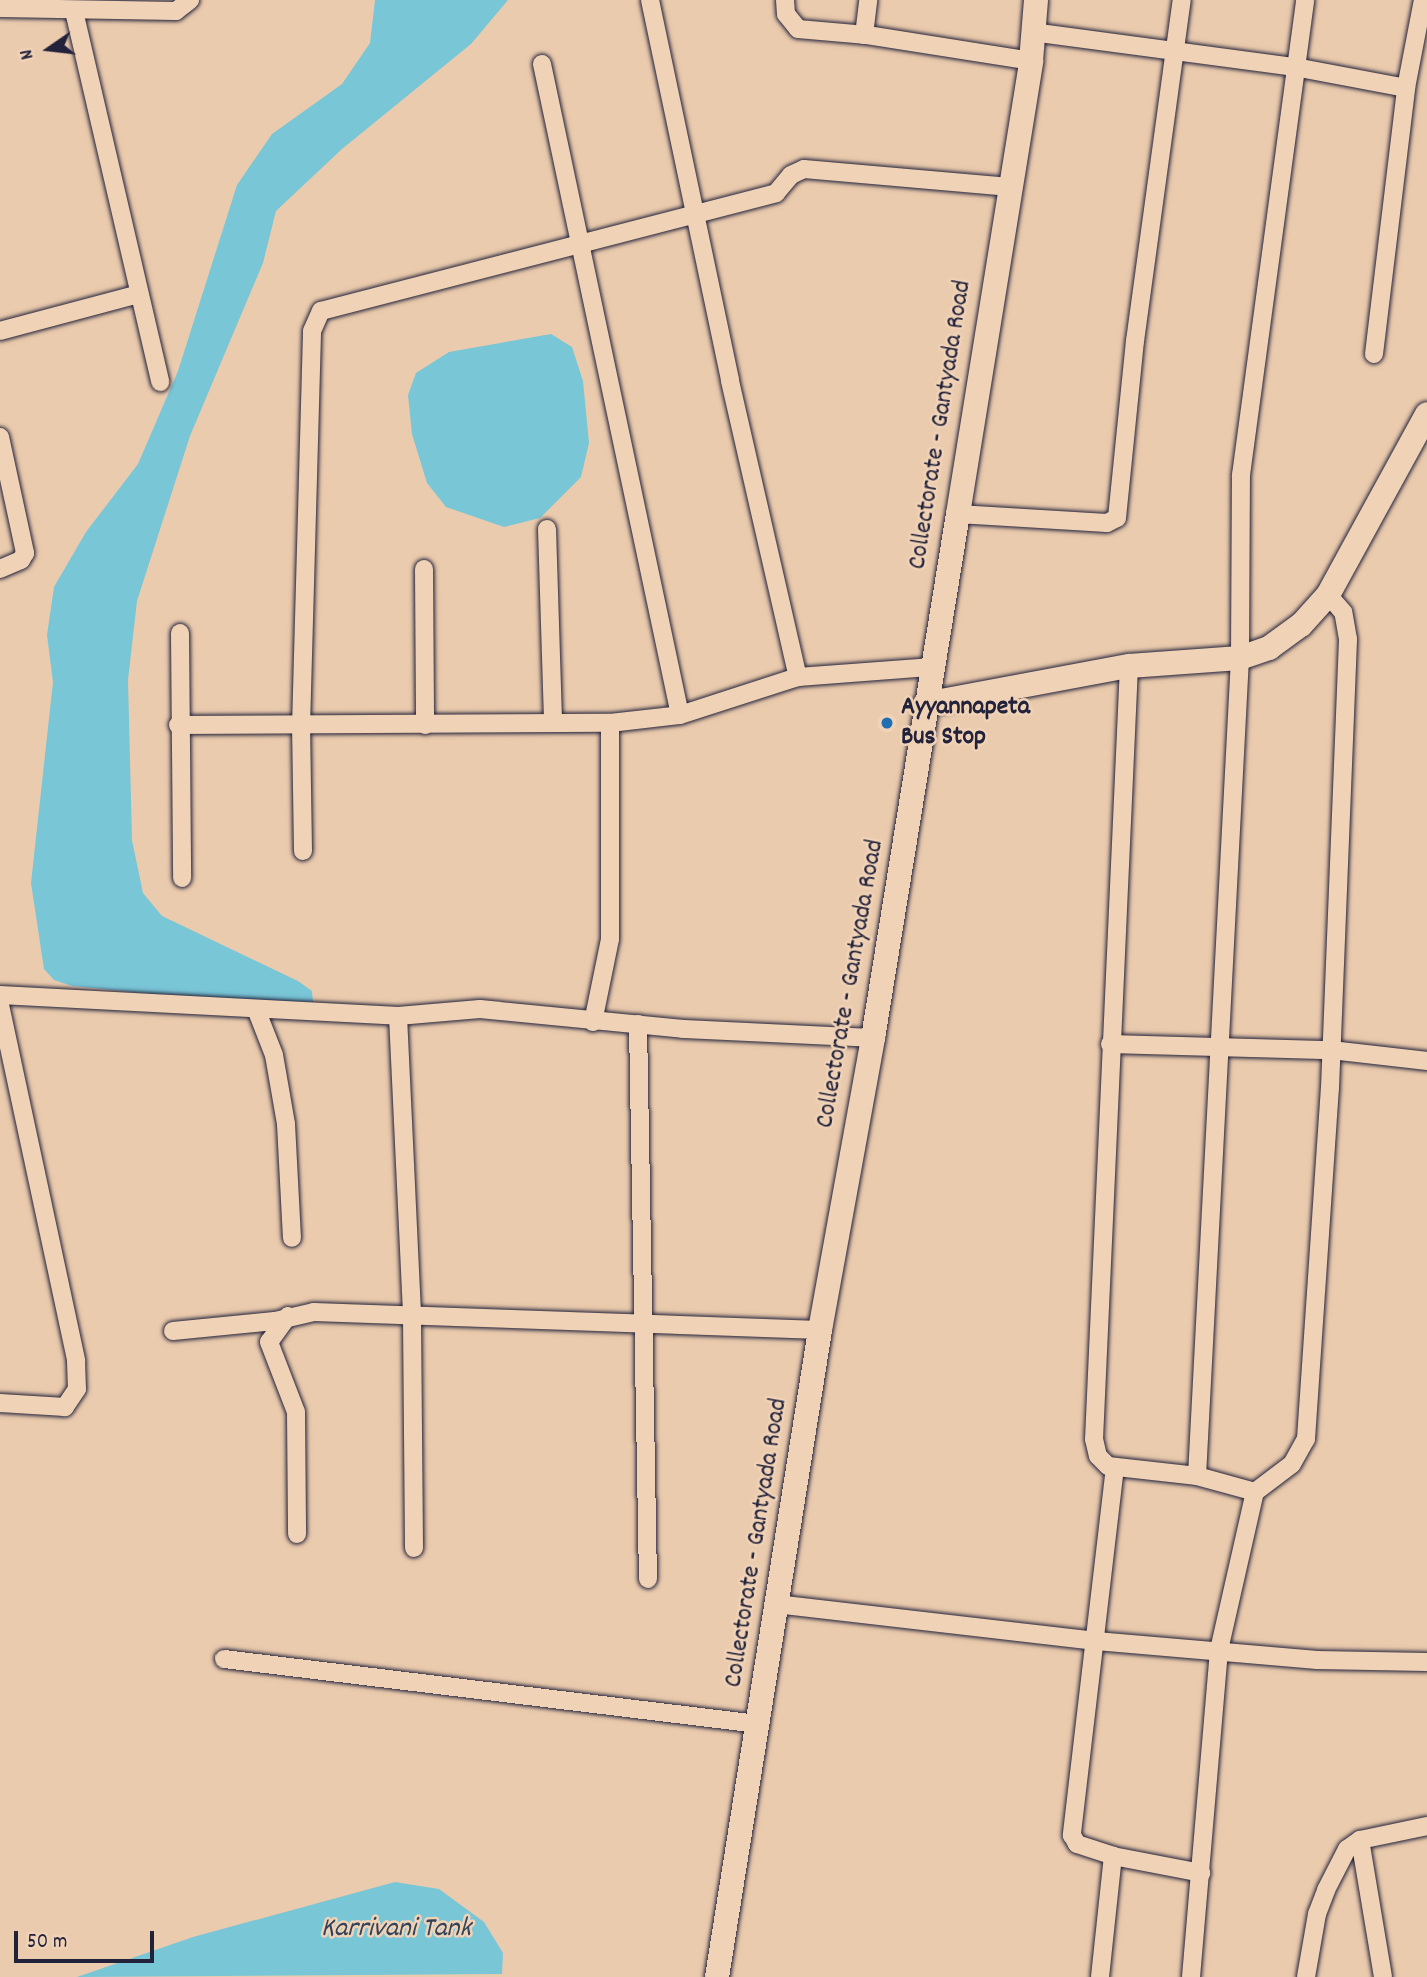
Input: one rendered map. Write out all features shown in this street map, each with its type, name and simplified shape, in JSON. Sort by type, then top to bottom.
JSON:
[{"type":"street","points":[[0,8],[176,11],[190,0]]},
{"type":"street","points":[[650,0],[695,216],[798,677]]},
{"type":"street","points":[[785,0],[788,19],[799,29],[864,35],[1031,61]]},
{"type":"street","points":[[864,35],[868,0]]},
{"type":"street","name":"Collectorate - Gantyada Road","points":[[717,1977],[820,1330],[873,1038],[930,667],[958,514],[1031,61],[1036,0]]},
{"type":"street","points":[[958,514],[1107,523],[1117,518],[1135,341],[1182,0]]},
{"type":"street","points":[[1197,1476],[1240,657],[1241,475],[1305,0]]},
{"type":"street","points":[[1374,354],[1406,88],[1423,0]]},
{"type":"street","points":[[74,10],[160,382]]},
{"type":"street","points":[[1032,32],[1295,66],[1406,88]]},
{"type":"street","points":[[542,64],[578,244],[680,715]]},
{"type":"street","points":[[303,851],[301,727],[312,331],[317,317],[326,307],[695,216],[776,193],[804,169],[1010,187]]},
{"type":"street","points":[[0,331],[139,294]]},
{"type":"street","points":[[925,704],[1129,666],[1240,657],[1285,637],[1328,594],[1427,414]]},
{"type":"street","points":[[0,437],[25,553],[21,560],[0,569]]},
{"type":"street","points":[[547,529],[553,723]]},
{"type":"street","points":[[424,569],[425,724]]},
{"type":"street","points":[[1191,1977],[1219,1650],[1255,1492],[1292,1464],[1306,1439],[1331,1050],[1348,639],[1343,612],[1328,594]]},
{"type":"street","points":[[180,633],[178,726],[182,878]]},
{"type":"street","points":[[1129,666],[1094,1439],[1104,1465],[1197,1476],[1255,1492]]},
{"type":"street","points":[[178,726],[610,723],[680,715],[798,677],[930,667]]},
{"type":"street","points":[[593,1022],[610,939],[610,723]]},
{"type":"street","points":[[0,995],[398,1016],[480,1009],[593,1022],[873,1038]]},
{"type":"street","points":[[0,1005],[76,1362],[77,1389],[65,1407],[0,1404]]},
{"type":"street","points":[[256,1009],[274,1055],[286,1124],[292,1238]]},
{"type":"street","points":[[398,1016],[412,1317],[414,1548]]},
{"type":"street","points":[[638,1024],[646,1326],[648,1579]]},
{"type":"street","points":[[1110,1044],[1331,1050],[1427,1061]]},
{"type":"street","points":[[173,1331],[314,1312],[646,1326],[820,1330]]},
{"type":"street","points":[[288,1316],[269,1342],[296,1412],[297,1534]]},
{"type":"street","points":[[1115,1467],[1072,1835],[1077,1844],[1113,1856],[1201,1873]]},
{"type":"street","points":[[776,1604],[1096,1641],[1317,1660],[1427,1662]]},
{"type":"street","points":[[224,1659],[758,1724]]},
{"type":"street","points":[[1306,1977],[1317,1914],[1326,1890],[1348,1849],[1360,1840],[1427,1826]]},
{"type":"street","points":[[1360,1840],[1383,1977]]},
{"type":"street","points":[[1100,1977],[1113,1856]]},
{"type":"water","points":[[375,0],[508,0],[471,44],[342,149],[276,211],[263,263],[190,436],[137,601],[128,680],[132,840],[143,893],[162,916],[298,981],[312,991],[313,1002],[223,1001],[72,986],[54,980],[44,969],[31,883],[53,682],[47,635],[54,587],[86,532],[138,464],[178,371],[237,185],[272,134],[342,84],[370,43]]},
{"type":"water","points":[[551,334],[572,347],[583,381],[589,443],[581,477],[540,518],[504,527],[446,507],[427,483],[412,434],[408,395],[416,373],[449,352]]},
{"type":"water","name":"Karrivani Tank","points":[[395,1882],[439,1889],[484,1922],[503,1953],[502,1974],[77,1977],[193,1937]]},
{"type":"place","name":"Ayyannapeta Bus Stop","points":[[887,723]]}]
